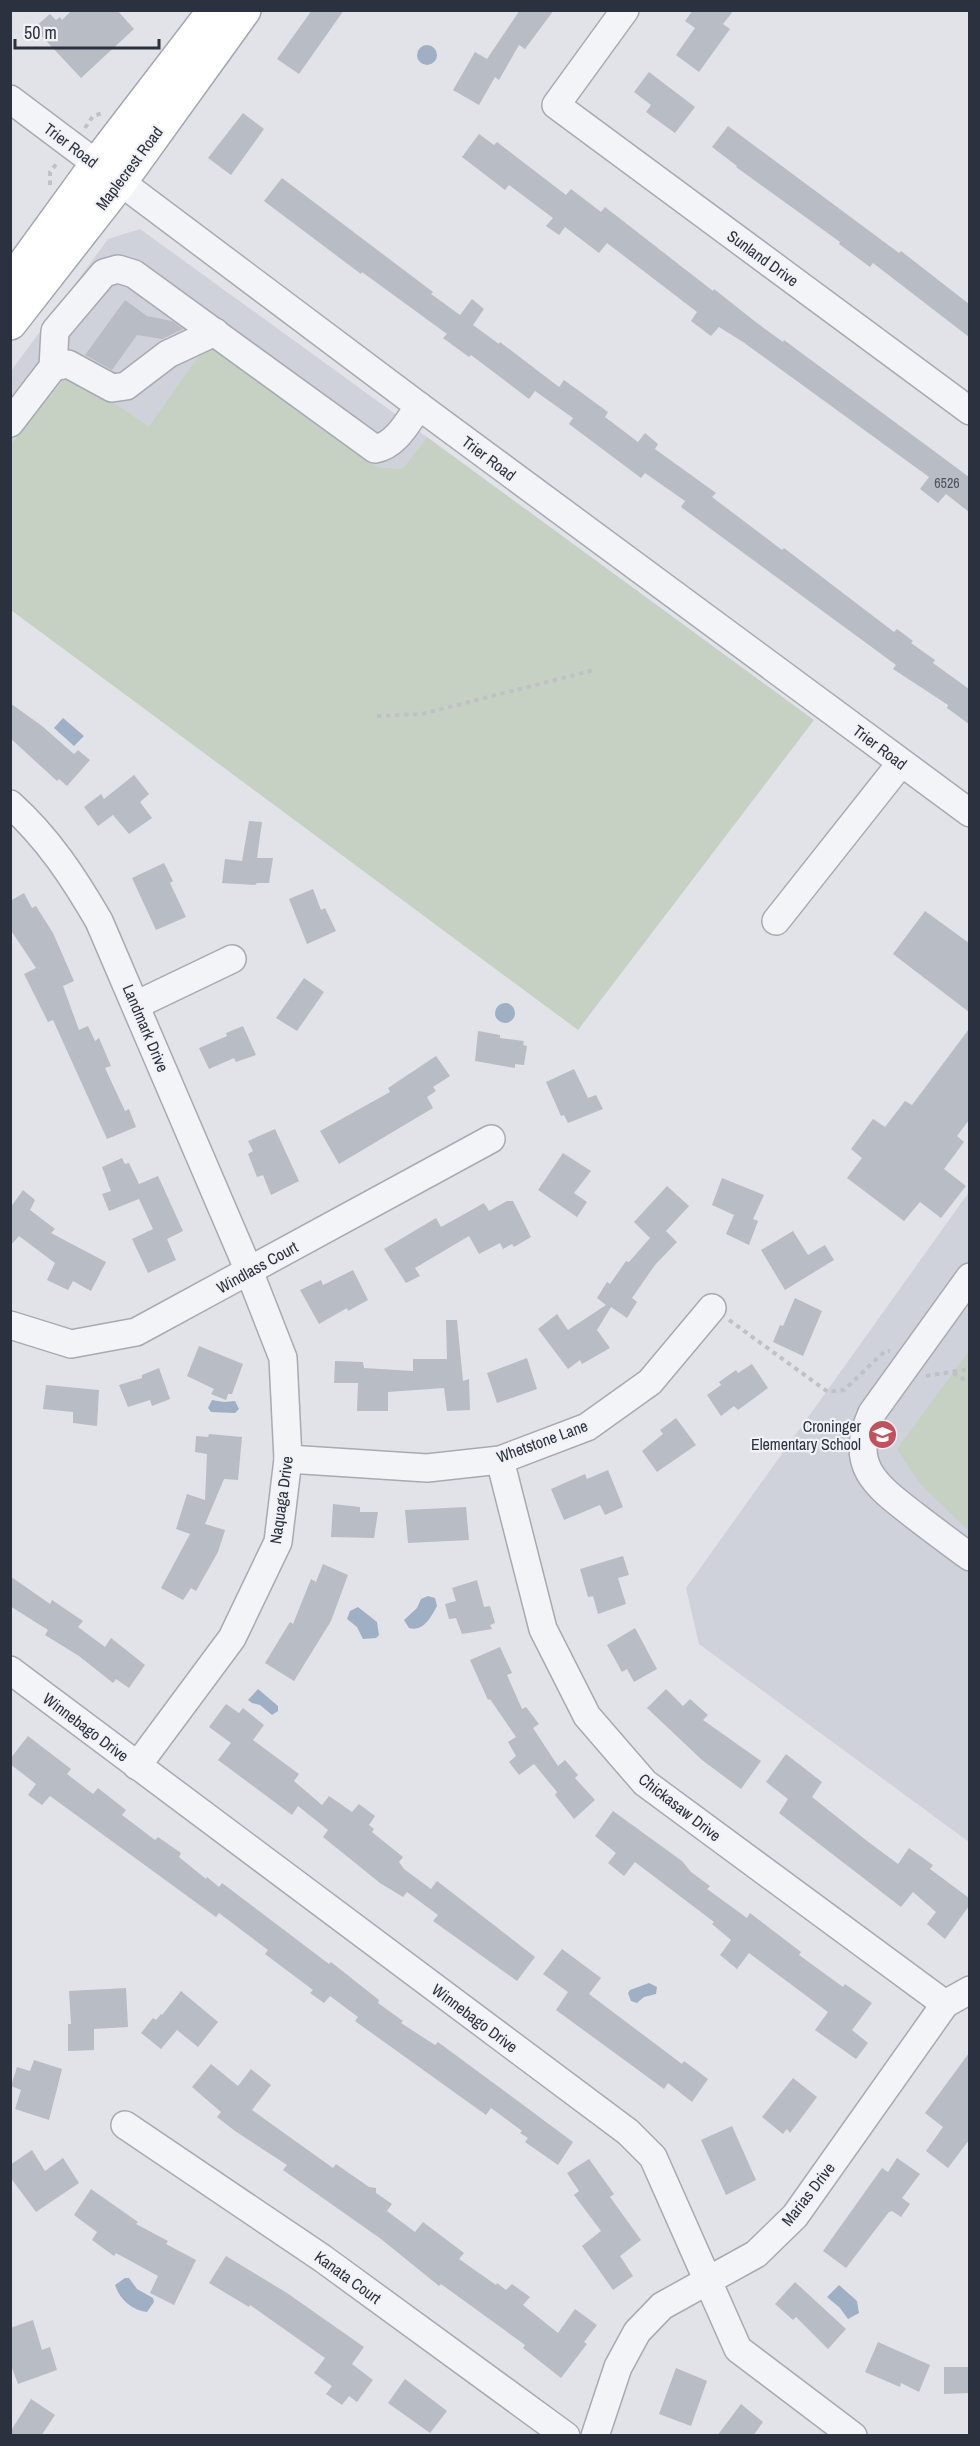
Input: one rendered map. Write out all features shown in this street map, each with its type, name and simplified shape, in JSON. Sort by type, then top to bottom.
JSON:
[{"type":"main road","name":"Maplecrest Road","points":[[10,323],[215,10]]},
{"type":"main road","name":"Maplecrest Road","points":[[10,284],[109,173],[244,10]]},
{"type":"street","name":"Sunland Drive","points":[[625,10],[556,105],[969,411]]},
{"type":"street","name":"Trier Road","points":[[10,99],[419,406],[969,813]]},
{"type":"street","points":[[10,423],[53,367],[55,331],[104,273],[118,269],[134,274],[375,449],[386,447],[399,435],[419,406]]},
{"type":"street","points":[[53,367],[68,363],[112,388],[126,386],[168,354],[215,332]]},
{"type":"street","points":[[776,921],[901,763]]},
{"type":"street","name":"Landmark Drive","points":[[10,804],[51,847],[77,882],[99,921],[249,1271]]},
{"type":"street","points":[[136,1005],[232,959]]},
{"type":"street","name":"Windlass Court","points":[[10,1325],[71,1344],[136,1332],[491,1139]]},
{"type":"street","name":"Naquaga Drive","points":[[137,1766],[232,1638],[278,1542],[288,1459],[283,1358],[249,1271]]},
{"type":"street","points":[[969,1277],[872,1413],[864,1432],[864,1462],[872,1479],[887,1495],[969,1557]]},
{"type":"street","name":"Whetstone Lane","points":[[288,1459],[427,1468],[500,1460],[587,1426],[650,1382],[712,1308]]},
{"type":"street","name":"Chickasaw Drive","points":[[500,1460],[543,1629],[587,1716],[645,1783],[945,2004]]},
{"type":"street","name":"Winnebago Drive","points":[[10,1670],[628,2132],[653,2157],[738,2349],[853,2436]]},
{"type":"street","name":"Marias Drive","points":[[595,2436],[618,2367],[637,2332],[662,2306],[756,2254],[795,2216],[945,2004],[969,1990]]},
{"type":"street","name":"Kanata Court","points":[[125,2125],[322,2258],[566,2436]]},
{"type":"path","points":[[377,716],[422,714],[594,670]]},
{"type":"path","points":[[712,1308],[828,1392],[844,1390],[885,1351],[891,1351],[926,1376],[969,1369]]},
{"type":"path","points":[[952,1373],[969,1383]]},
{"type":"shaded area","points":[[140,229],[427,437],[402,469],[378,467],[207,345],[149,426],[69,373],[11,444],[11,371],[108,239]]},
{"type":"shaded area","name":"Croninger Elementary School","points":[[969,1192],[969,1842],[699,1644],[686,1588]]},
{"type":"green space","points":[[207,344],[378,467],[402,469],[427,437],[814,720],[578,1030],[11,610],[11,444],[69,373],[149,426]]},
{"type":"green space","points":[[969,1351],[969,1531],[920,1484],[897,1449]]},
{"type":"water","points":[[427,45],[434,48],[437,55],[434,62],[427,65],[420,62],[417,55],[420,48]]},
{"type":"water","points":[[63,718],[84,736],[74,746],[54,728]]},
{"type":"water","points":[[501,1003],[509,1003],[515,1009],[515,1017],[509,1023],[501,1023],[495,1017],[495,1009]]},
{"type":"water","points":[[212,1400],[235,1401],[239,1409],[235,1413],[211,1412],[208,1408]]},
{"type":"water","points":[[428,1596],[435,1598],[437,1606],[432,1615],[423,1626],[409,1628],[404,1620],[417,1608],[421,1599]]},
{"type":"water","points":[[358,1607],[377,1622],[379,1635],[376,1638],[363,1639],[357,1627],[347,1619],[350,1611]]},
{"type":"water","points":[[258,1689],[278,1706],[278,1711],[272,1715],[260,1705],[248,1700]]},
{"type":"water","points":[[649,1983],[657,1987],[656,1994],[644,1997],[637,2003],[631,2001],[628,1993],[630,1990]]},
{"type":"water","points":[[129,2278],[137,2289],[153,2298],[154,2302],[147,2312],[132,2307],[123,2300],[115,2285]]},
{"type":"water","points":[[839,2285],[857,2301],[859,2313],[848,2319],[840,2308],[827,2297]]},
{"type":"building","points":[[72,10],[117,10],[134,29],[81,78],[34,28],[50,14],[56,20],[60,17],[62,20]]},
{"type":"building","points":[[312,10],[344,10],[299,74],[277,59]]},
{"type":"building","points":[[520,10],[554,10],[525,49],[519,45],[499,80],[495,77],[479,105],[453,90],[475,52],[487,59]]},
{"type":"building","points":[[693,10],[734,10],[723,24],[730,29],[699,72],[676,55],[695,28],[685,21]]},
{"type":"building","points":[[649,72],[695,107],[675,133],[646,112],[651,105],[634,92]]},
{"type":"building","points":[[243,113],[264,129],[231,175],[208,158]]},
{"type":"building","points":[[728,126],[899,253],[901,251],[969,304],[969,337],[873,263],[870,267],[712,147]]},
{"type":"building","points":[[479,134],[494,145],[497,142],[566,195],[571,189],[601,212],[605,207],[713,291],[714,289],[757,323],[783,342],[784,340],[969,477],[969,512],[946,494],[938,503],[920,489],[929,477],[743,342],[719,327],[711,336],[691,321],[697,312],[607,243],[599,253],[565,227],[559,235],[546,226],[553,218],[509,185],[505,190],[462,157]]},
{"type":"building","points":[[282,178],[460,315],[472,299],[484,309],[473,325],[499,344],[500,342],[559,387],[564,380],[608,412],[605,417],[638,442],[645,433],[658,444],[655,449],[716,493],[712,497],[782,550],[784,548],[894,632],[897,629],[913,641],[911,643],[935,660],[933,663],[969,689],[969,724],[947,708],[948,705],[893,669],[896,665],[681,507],[685,501],[645,473],[641,478],[569,424],[573,418],[535,391],[529,399],[471,355],[469,357],[443,338],[447,334],[362,272],[361,274],[264,201]]},
{"type":"building","points":[[125,300],[147,316],[172,321],[183,329],[162,339],[137,335],[112,370],[85,355]]},
{"type":"building","points":[[10,703],[42,726],[74,754],[78,750],[90,760],[67,786],[59,779],[57,781],[10,738]]},
{"type":"building","points":[[134,775],[149,794],[140,802],[152,818],[129,834],[113,815],[98,826],[84,807],[101,794],[104,799]]},
{"type":"building","points":[[249,821],[262,822],[257,858],[273,858],[269,883],[255,885],[222,883],[225,859],[242,861]]},
{"type":"building","points":[[164,863],[173,881],[170,883],[186,917],[156,930],[132,878]]},
{"type":"building","points":[[313,889],[321,910],[325,908],[336,931],[307,944],[289,899]]},
{"type":"building","points":[[24,893],[32,908],[36,906],[53,933],[74,981],[63,986],[79,1030],[88,1026],[95,1041],[99,1038],[111,1066],[105,1068],[125,1111],[129,1109],[136,1127],[107,1139],[53,1020],[48,1022],[24,974],[36,968],[10,929],[10,901]]},
{"type":"building","points":[[925,911],[969,943],[969,1012],[893,954]]},
{"type":"building","points":[[304,978],[324,992],[297,1031],[276,1018]]},
{"type":"building","points":[[243,1026],[256,1055],[236,1062],[234,1058],[209,1069],[199,1048]]},
{"type":"building","points":[[969,1029],[969,1120],[957,1136],[964,1142],[944,1169],[966,1186],[941,1218],[920,1202],[904,1221],[847,1178],[862,1158],[851,1149],[873,1119],[885,1127],[905,1101],[912,1105]]},
{"type":"building","points":[[478,1031],[500,1035],[500,1038],[524,1041],[523,1045],[527,1046],[524,1065],[515,1064],[515,1068],[475,1061]]},
{"type":"building","points":[[436,1056],[450,1076],[433,1087],[436,1091],[427,1097],[433,1108],[339,1164],[320,1131],[390,1092],[388,1088]]},
{"type":"building","points":[[574,1069],[588,1098],[596,1095],[603,1109],[568,1123],[564,1115],[561,1116],[546,1082]]},
{"type":"building","points":[[275,1129],[299,1181],[271,1195],[263,1175],[257,1177],[248,1154],[253,1151],[248,1141]]},
{"type":"building","points":[[563,1153],[591,1171],[574,1193],[587,1202],[577,1217],[538,1190]]},
{"type":"building","points":[[122,1158],[125,1164],[129,1163],[139,1184],[158,1176],[183,1231],[167,1239],[176,1260],[148,1273],[132,1239],[153,1229],[139,1199],[109,1211],[102,1194],[111,1191],[102,1167]]},
{"type":"building","points":[[722,1178],[764,1195],[753,1219],[758,1221],[749,1245],[726,1234],[734,1215],[712,1205]]},
{"type":"building","points":[[667,1186],[689,1206],[666,1231],[677,1242],[655,1265],[632,1298],[637,1302],[627,1318],[611,1307],[597,1330],[610,1348],[582,1364],[580,1360],[568,1369],[538,1329],[557,1314],[568,1330],[606,1305],[597,1298],[607,1282],[610,1284],[626,1261],[629,1262],[650,1238],[634,1222]]},
{"type":"building","points":[[23,1190],[35,1200],[30,1210],[55,1229],[51,1233],[106,1262],[91,1291],[73,1281],[68,1290],[47,1280],[55,1263],[19,1236],[10,1246],[10,1208]]},
{"type":"building","points":[[507,1201],[513,1201],[531,1237],[514,1247],[512,1244],[503,1249],[500,1243],[479,1254],[469,1236],[415,1268],[420,1276],[406,1283],[384,1249],[436,1218],[441,1227],[484,1203],[489,1211]]},
{"type":"building","points":[[793,1231],[808,1255],[825,1245],[834,1260],[785,1290],[761,1250]]},
{"type":"building","points":[[353,1270],[368,1300],[348,1311],[347,1308],[319,1324],[300,1290],[321,1280],[323,1285]]},
{"type":"building","points":[[795,1298],[822,1311],[803,1356],[773,1342]]},
{"type":"building","points":[[446,1320],[457,1320],[463,1381],[469,1379],[470,1410],[447,1411],[444,1388],[388,1392],[388,1411],[357,1411],[358,1383],[334,1383],[335,1361],[363,1362],[364,1368],[413,1371],[413,1359],[447,1359]]},
{"type":"building","points":[[199,1346],[243,1364],[232,1394],[228,1394],[226,1400],[211,1394],[214,1389],[187,1376]]},
{"type":"building","points":[[527,1358],[537,1389],[497,1403],[487,1373]]},
{"type":"building","points":[[752,1364],[768,1388],[738,1410],[734,1406],[721,1416],[707,1395],[721,1385],[719,1382],[736,1370],[738,1373]]},
{"type":"building","points":[[159,1368],[170,1399],[152,1406],[150,1400],[128,1407],[119,1385],[142,1378],[142,1375]]},
{"type":"building","points":[[46,1385],[99,1390],[97,1426],[73,1423],[73,1412],[43,1409]]},
{"type":"building","points":[[676,1418],[696,1445],[657,1472],[642,1451],[663,1434],[660,1430]]},
{"type":"building","points":[[209,1434],[242,1437],[238,1480],[224,1479],[205,1524],[225,1530],[218,1552],[196,1591],[191,1588],[183,1600],[161,1588],[190,1534],[176,1529],[187,1494],[205,1500],[207,1454],[195,1452],[196,1436],[208,1437]]},
{"type":"building","points":[[608,1470],[623,1507],[605,1515],[600,1505],[564,1520],[551,1489],[585,1474],[587,1479]]},
{"type":"building","points":[[333,1504],[360,1507],[360,1512],[378,1512],[374,1538],[331,1537]]},
{"type":"building","points":[[466,1507],[469,1540],[408,1543],[405,1510]]},
{"type":"building","points":[[623,1556],[629,1575],[618,1578],[626,1604],[598,1614],[593,1596],[588,1597],[580,1569]]},
{"type":"building","points":[[323,1564],[348,1575],[331,1621],[294,1681],[265,1663],[290,1622],[293,1624],[311,1579],[316,1582]]},
{"type":"building","points":[[10,1576],[50,1604],[52,1600],[83,1621],[78,1627],[105,1647],[111,1638],[145,1665],[129,1688],[116,1679],[113,1683],[79,1656],[45,1635],[48,1630],[10,1606]]},
{"type":"building","points":[[477,1580],[484,1607],[490,1606],[495,1623],[490,1625],[492,1629],[462,1634],[456,1618],[449,1619],[445,1604],[456,1601],[452,1588]]},
{"type":"building","points":[[635,1628],[657,1669],[634,1682],[627,1669],[622,1672],[607,1645]]},
{"type":"building","points":[[500,1647],[512,1673],[507,1675],[522,1709],[526,1707],[539,1724],[533,1728],[558,1766],[565,1760],[578,1775],[575,1778],[595,1800],[574,1819],[555,1795],[557,1792],[534,1764],[519,1775],[509,1762],[516,1756],[508,1742],[516,1737],[490,1699],[488,1700],[470,1660]]},
{"type":"building","points":[[666,1689],[683,1706],[690,1699],[708,1715],[703,1720],[761,1761],[741,1789],[702,1760],[647,1708]]},
{"type":"building","points":[[226,1704],[239,1713],[243,1708],[264,1725],[253,1740],[299,1774],[294,1781],[322,1805],[329,1796],[352,1812],[359,1804],[375,1816],[369,1825],[374,1829],[372,1832],[403,1857],[399,1862],[404,1869],[431,1889],[437,1881],[535,1957],[517,1981],[433,1921],[438,1915],[407,1892],[403,1897],[380,1883],[323,1837],[328,1830],[298,1806],[292,1815],[218,1760],[231,1743],[209,1727]]},
{"type":"building","points":[[28,1736],[71,1769],[67,1774],[93,1794],[98,1788],[126,1810],[122,1815],[155,1840],[158,1837],[181,1853],[179,1857],[206,1879],[207,1877],[219,1887],[222,1883],[329,1964],[331,1962],[379,2000],[378,2003],[403,2021],[401,2023],[435,2045],[438,2042],[573,2142],[558,2165],[525,2142],[528,2138],[520,2133],[522,2131],[491,2108],[486,2115],[355,2021],[358,2017],[330,1996],[324,2003],[310,1993],[313,1990],[265,1954],[268,1950],[219,1913],[216,1917],[50,1796],[42,1805],[28,1795],[36,1784],[10,1764],[10,1759]]},
{"type":"building","points":[[786,1754],[822,1782],[812,1797],[867,1841],[898,1864],[909,1848],[933,1865],[930,1869],[969,1898],[969,1906],[945,1939],[927,1924],[936,1912],[913,1892],[901,1907],[779,1813],[788,1799],[766,1782]]},
{"type":"building","points":[[613,1811],[682,1861],[691,1872],[710,1886],[707,1889],[747,1918],[750,1913],[801,1952],[799,1955],[843,1987],[845,1984],[872,2003],[852,2030],[868,2043],[856,2059],[815,2030],[828,2012],[749,1953],[737,1969],[720,1955],[731,1940],[712,1924],[714,1922],[635,1862],[624,1876],[608,1863],[616,1853],[595,1836]]},
{"type":"building","points":[[562,1949],[601,1978],[589,1994],[682,2064],[684,2061],[708,2079],[692,2102],[668,2083],[664,2089],[556,2010],[568,1992],[543,1974]]},
{"type":"building","points":[[126,1988],[128,2027],[94,2029],[94,2050],[68,2051],[68,2024],[71,2024],[69,1991]]},
{"type":"building","points":[[181,1991],[218,2022],[198,2047],[177,2030],[161,2049],[141,2033],[153,2018],[156,2020],[162,2015]]},
{"type":"building","points":[[969,2053],[969,2140],[948,2168],[926,2151],[943,2127],[925,2113]]},
{"type":"building","points":[[34,2060],[62,2069],[49,2120],[15,2109],[21,2090],[11,2086],[17,2067],[30,2071]]},
{"type":"building","points":[[211,2064],[238,2086],[251,2069],[271,2085],[252,2110],[333,2168],[336,2164],[369,2187],[376,2188],[376,2193],[392,2204],[387,2211],[415,2232],[423,2222],[464,2253],[459,2259],[496,2285],[497,2283],[506,2290],[512,2284],[530,2297],[523,2305],[558,2333],[575,2309],[597,2325],[584,2342],[587,2344],[561,2378],[523,2348],[525,2345],[441,2284],[439,2286],[381,2239],[283,2170],[287,2165],[217,2117],[221,2112],[192,2087]]},
{"type":"building","points":[[793,2078],[817,2097],[790,2133],[787,2129],[783,2134],[762,2117]]},
{"type":"building","points":[[732,2126],[756,2180],[726,2195],[701,2140]]},
{"type":"building","points":[[32,2150],[45,2171],[63,2158],[79,2183],[36,2212],[10,2177],[10,2165]]},
{"type":"building","points":[[897,2158],[920,2174],[902,2198],[910,2204],[901,2217],[892,2211],[889,2212],[846,2268],[823,2251],[882,2168],[888,2172]]},
{"type":"building","points":[[589,2159],[614,2194],[610,2197],[641,2240],[620,2256],[633,2276],[613,2290],[582,2246],[601,2231],[574,2195],[579,2191],[567,2173]]},
{"type":"building","points":[[91,2189],[138,2222],[136,2224],[168,2241],[166,2244],[196,2260],[174,2305],[150,2293],[158,2276],[116,2253],[114,2256],[92,2240],[97,2232],[74,2215]]},
{"type":"building","points":[[226,2256],[287,2293],[364,2347],[352,2364],[373,2380],[357,2402],[349,2396],[342,2405],[326,2394],[332,2386],[314,2373],[325,2358],[250,2305],[249,2307],[209,2283]]},
{"type":"building","points":[[795,2282],[846,2329],[828,2349],[796,2317],[793,2320],[775,2304]]},
{"type":"building","points":[[33,2320],[42,2350],[50,2347],[57,2370],[18,2384],[10,2363],[10,2328]]},
{"type":"building","points":[[878,2342],[930,2365],[919,2392],[901,2383],[900,2387],[865,2372]]},
{"type":"building","points":[[944,2367],[969,2367],[969,2393],[944,2394]]},
{"type":"building","points":[[676,2368],[707,2381],[691,2426],[659,2414]]},
{"type":"building","points":[[405,2379],[447,2411],[430,2433],[388,2403]]},
{"type":"building","points":[[31,2399],[55,2415],[41,2436],[10,2436],[10,2432]]},
{"type":"building","points":[[741,2404],[763,2422],[753,2436],[717,2436]]},
{"type":"place","name":"Croninger Elementary School","points":[[882,1435]]}]
